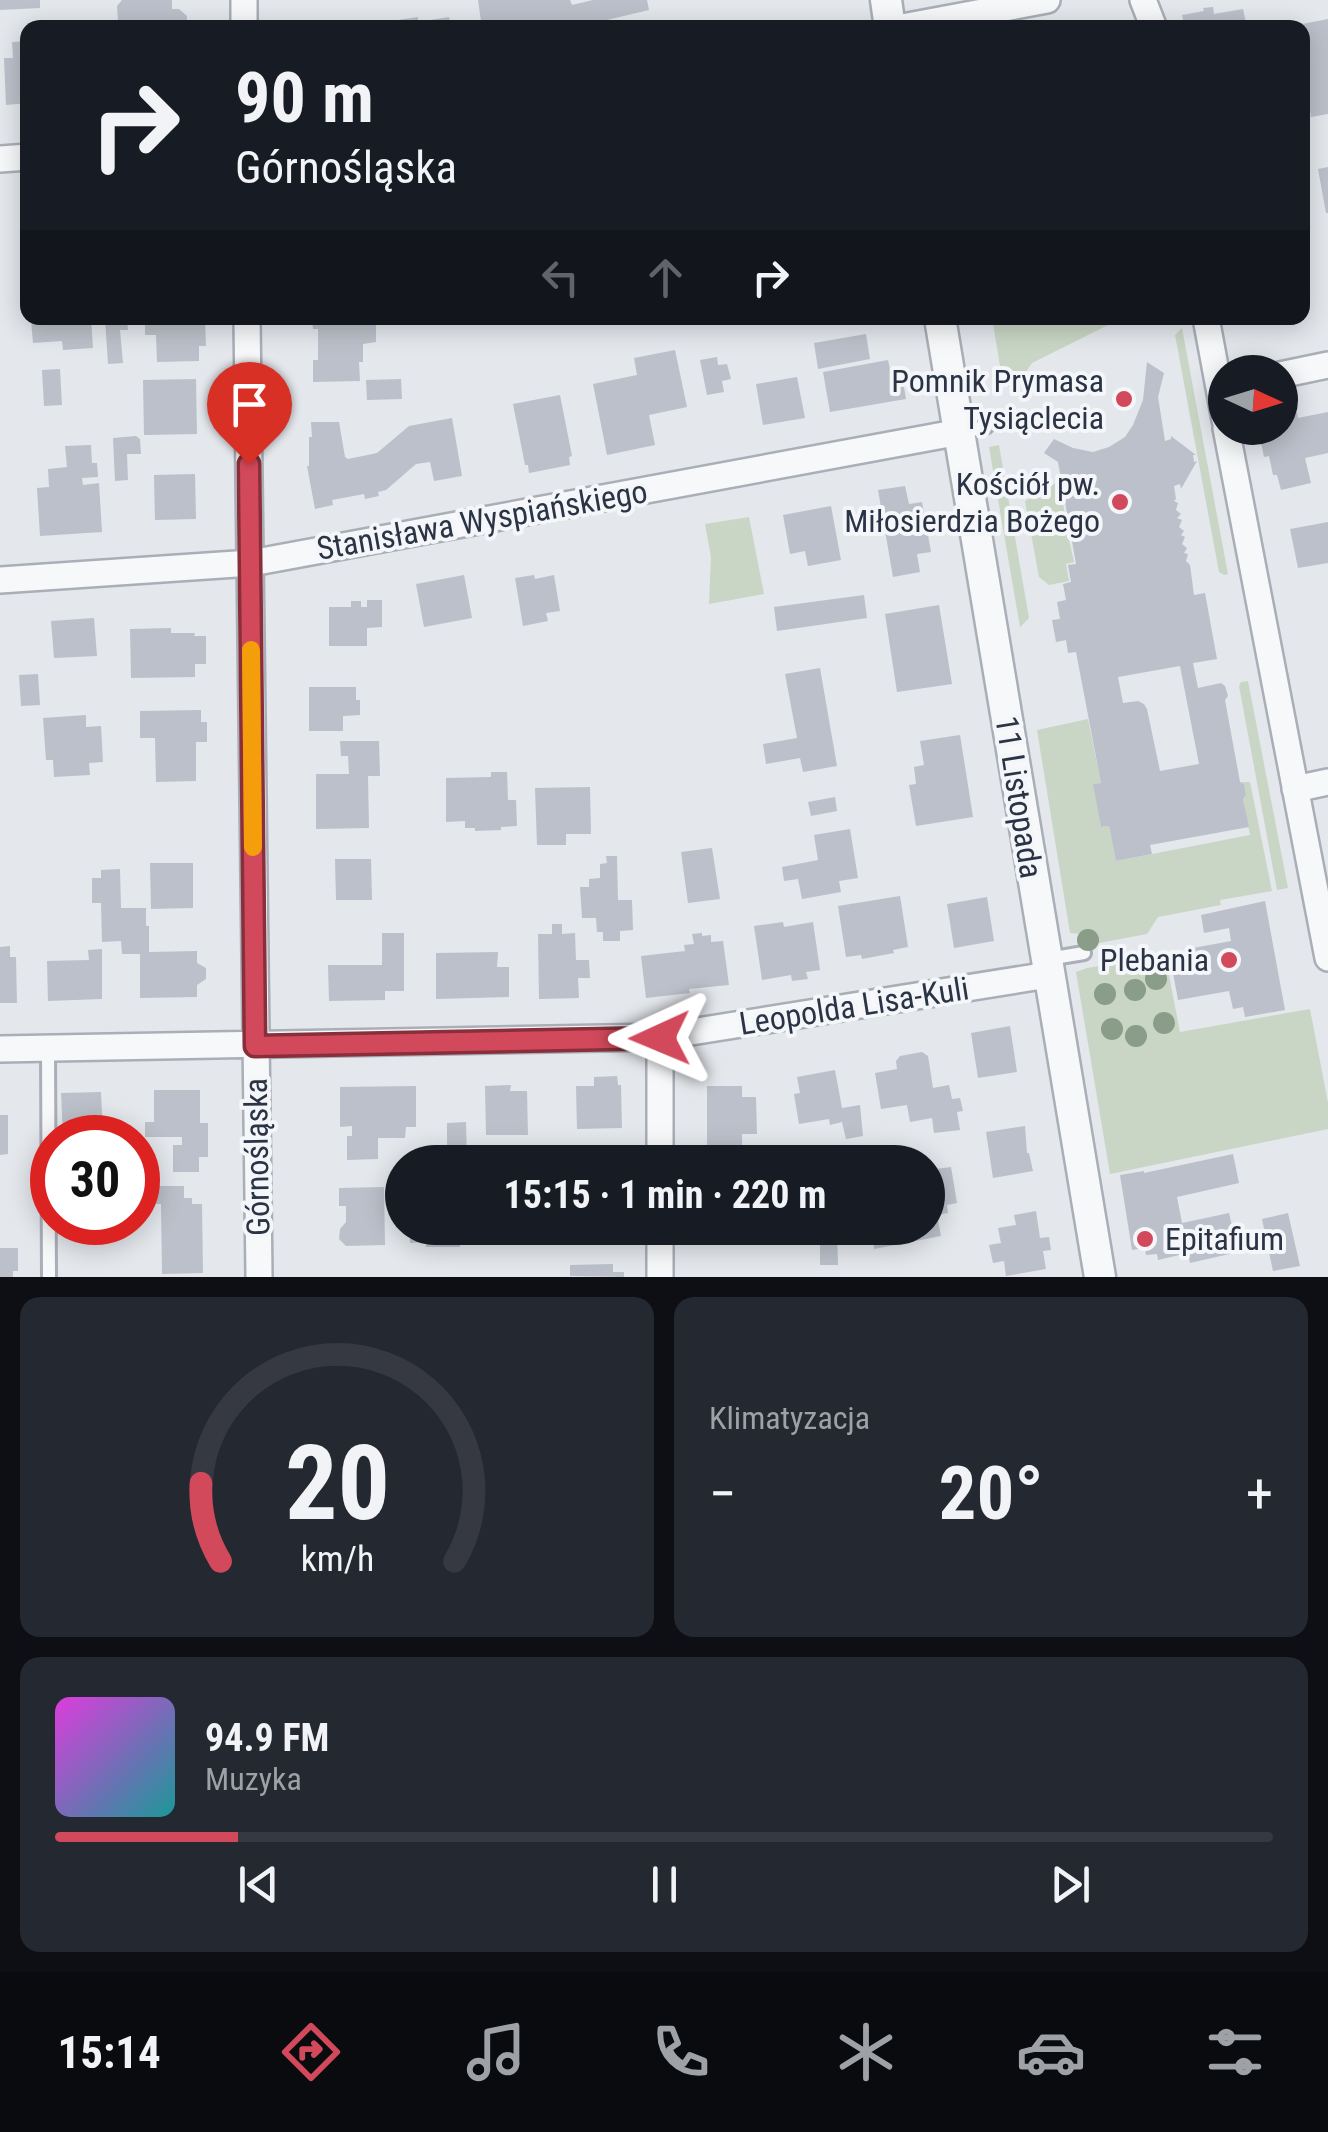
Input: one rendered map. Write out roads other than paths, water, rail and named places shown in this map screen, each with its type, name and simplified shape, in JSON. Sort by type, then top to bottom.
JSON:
[{"type":"street","points":[[937,20],[1046,0]]},
{"type":"street","name":"Górnośląska","points":[[246,325],[259,1277]]},
{"type":"street","name":"11 Listopada","points":[[942,325],[973,430],[1047,967],[1100,1277]]},
{"type":"street","points":[[1208,325],[1215,355]]},
{"type":"street","points":[[1298,371],[1328,365]]},
{"type":"street","name":"Stanisława Wyspiańskiego","points":[[0,580],[250,563],[973,430]]},
{"type":"street","points":[[1230,445],[1328,958]]},
{"type":"street","points":[[1294,789],[1328,782]]},
{"type":"street","name":"Leopolda Lisa-Kuli","points":[[0,1049],[660,1038],[1047,967]]},
{"type":"street","points":[[660,1038],[660,1145]]},
{"type":"street","points":[[660,1245],[660,1277]]},
{"type":"lane","points":[[1047,967],[1084,953]]},
{"type":"lane","points":[[48,1048],[49,1277]]},
{"type":"place","name":"Pomnik Prymasa Tysiąclecia","points":[[1124,399]]},
{"type":"place","name":"Kościół pw. Miłosierdzia Bożego","points":[[1120,502]]},
{"type":"place","name":"Plebania","points":[[1229,960]]},
{"type":"place","name":"Epitafium","points":[[1145,1239]]}]
